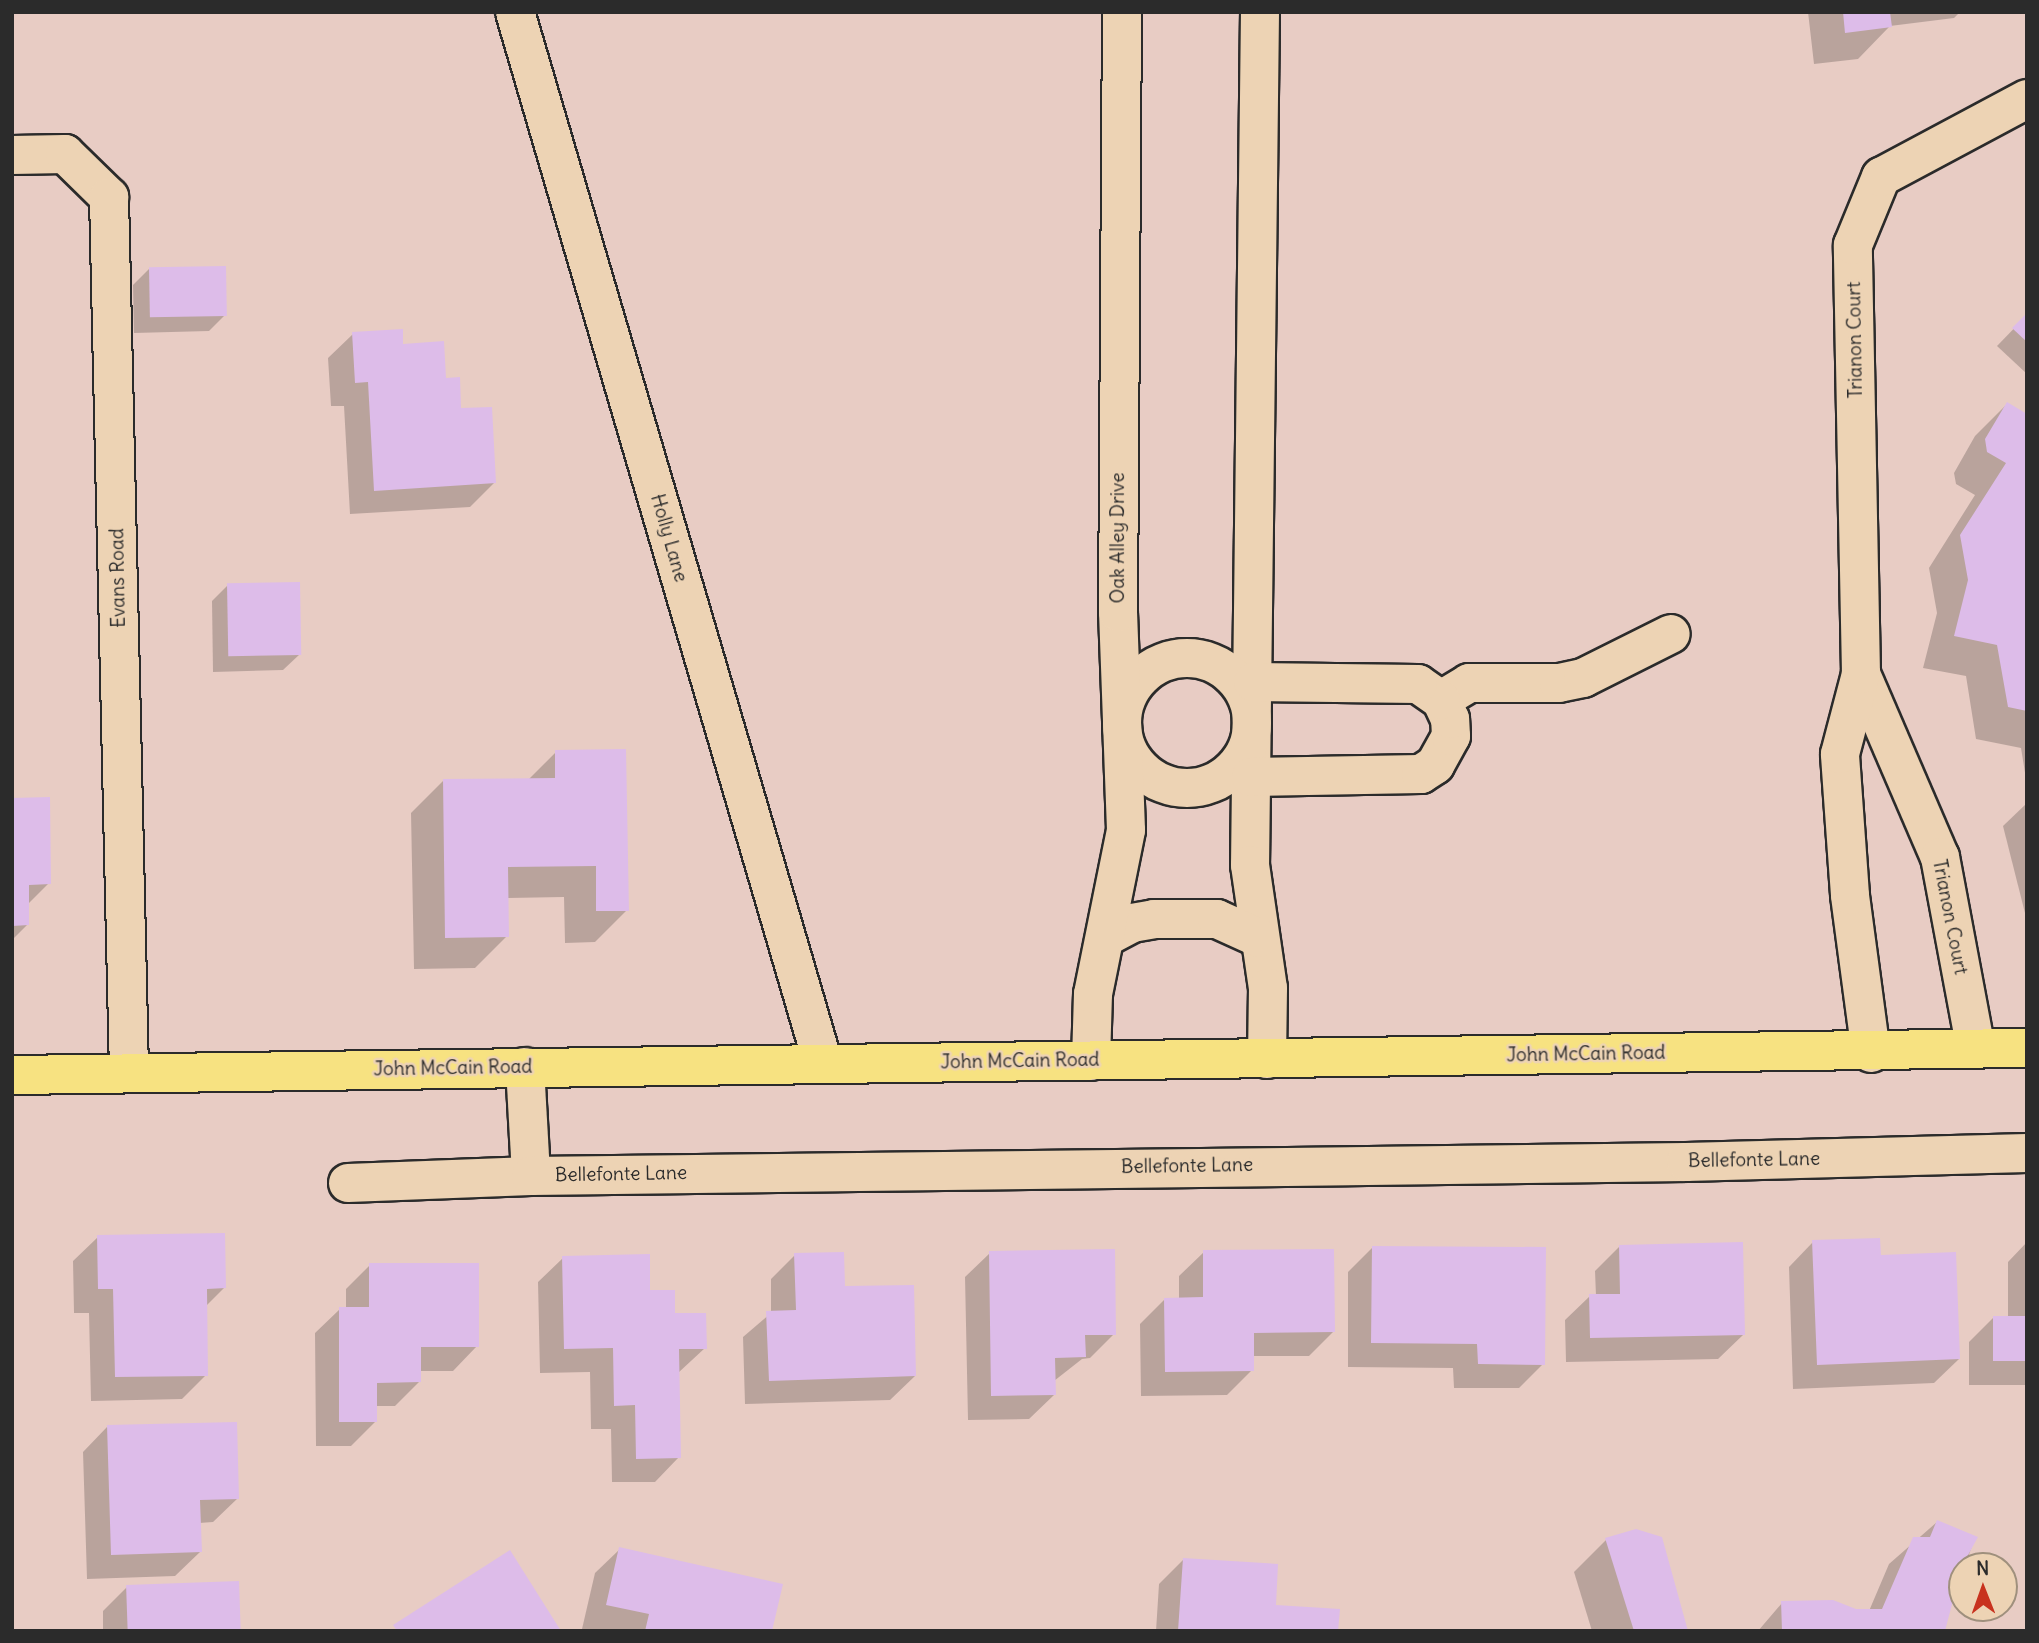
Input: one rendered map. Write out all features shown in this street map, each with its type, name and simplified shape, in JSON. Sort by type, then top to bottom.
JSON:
[{"type":"main road","name":"John McCain Road","points":[[12,1075],[525,1066],[1871,1053],[2027,1048]]},
{"type":"street","name":"Holly Lane","points":[[515,12],[822,1063]]},
{"type":"street","name":"Oak Alley Drive","points":[[1091,1060],[1093,994],[1126,830],[1118,612],[1122,12]]},
{"type":"street","points":[[1260,12],[1250,864],[1268,988],[1267,1059]]},
{"type":"street","name":"Trianon Court","points":[[1871,1053],[1850,895],[1840,754],[1861,674],[1853,245],[1881,177],[2027,99]]},
{"type":"street","name":"Evans Road","points":[[12,155],[65,154],[109,197],[129,1073]]},
{"type":"street","points":[[1441,700],[1469,683],[1559,683],[1583,678],[1671,634]]},
{"type":"street","points":[[1200,659],[1237,681],[1253,722],[1250,742],[1225,776],[1185,789],[1164,784],[1139,766],[1123,738],[1122,717],[1128,696],[1157,665],[1200,659]]},
{"type":"street","name":"Trianon Court","points":[[1861,674],[1940,857],[1976,1049]]},
{"type":"street","points":[[1251,777],[1421,774],[1441,758],[1451,736],[1451,719],[1441,700],[1418,684],[1402,681],[1253,682]]},
{"type":"street","points":[[1106,937],[1154,919],[1197,919],[1237,924],[1259,938]]},
{"type":"street","points":[[525,1066],[531,1176]]},
{"type":"street","name":"Bellefonte Lane","points":[[348,1183],[531,1176],[1686,1162],[2027,1153]]},
{"type":"building","points":[[1843,12],[1890,12],[1892,27],[1845,33]]},
{"type":"building","points":[[226,266],[227,316],[150,317],[149,267]]},
{"type":"building","points":[[2027,313],[2027,342],[2012,328]]},
{"type":"building","points":[[403,329],[403,344],[444,341],[446,378],[460,377],[461,408],[492,407],[496,483],[374,491],[368,382],[355,383],[352,332]]},
{"type":"building","points":[[2007,402],[2027,414],[2027,711],[2008,707],[1997,645],[1954,636],[1968,580],[1960,535],[2006,463],[1987,452],[1985,439]]},
{"type":"building","points":[[300,582],[301,655],[228,656],[227,583]]},
{"type":"building","points":[[626,749],[629,911],[596,911],[596,866],[508,867],[509,937],[445,938],[443,779],[555,778],[555,750]]},
{"type":"building","points":[[50,797],[51,884],[29,885],[29,925],[12,926],[12,798]]},
{"type":"building","points":[[225,1233],[226,1288],[207,1289],[208,1376],[115,1377],[113,1289],[98,1289],[97,1235]]},
{"type":"building","points":[[1880,1238],[1881,1255],[1956,1252],[1960,1359],[1817,1365],[1812,1240]]},
{"type":"building","points":[[1743,1242],[1745,1335],[1590,1338],[1589,1294],[1620,1294],[1619,1245]]},
{"type":"building","points":[[1372,1246],[1546,1247],[1545,1365],[1478,1364],[1477,1344],[1371,1343]]},
{"type":"building","points":[[1115,1249],[1116,1335],[1085,1335],[1086,1357],[1055,1358],[1056,1395],[991,1396],[989,1251]]},
{"type":"building","points":[[1334,1249],[1335,1332],[1254,1333],[1254,1371],[1165,1372],[1164,1298],[1203,1297],[1203,1250]]},
{"type":"building","points":[[844,1252],[845,1286],[914,1285],[916,1376],[769,1381],[766,1311],[796,1310],[794,1253]]},
{"type":"building","points":[[650,1254],[650,1290],[675,1290],[675,1313],[706,1313],[707,1349],[679,1349],[681,1458],[636,1459],[635,1405],[614,1406],[613,1348],[564,1349],[562,1256]]},
{"type":"building","points":[[369,1263],[479,1263],[479,1347],[421,1347],[421,1382],[377,1383],[377,1422],[339,1422],[339,1307],[369,1307]]},
{"type":"building","points":[[1993,1316],[2027,1316],[2027,1361],[1993,1361]]},
{"type":"building","points":[[237,1422],[239,1499],[200,1500],[202,1552],[111,1555],[107,1425]]},
{"type":"building","points":[[1937,1520],[1978,1537],[1970,1552],[1948,1552],[1948,1620],[1945,1631],[1782,1631],[1781,1601],[1833,1600],[1856,1609],[1882,1609],[1913,1537],[1930,1537]]},
{"type":"building","points":[[1636,1529],[1662,1537],[1688,1631],[1634,1631],[1605,1538]]},
{"type":"building","points":[[619,1547],[783,1584],[772,1631],[645,1631],[649,1614],[606,1605]]},
{"type":"building","points":[[510,1550],[561,1631],[397,1631],[393,1625]]},
{"type":"building","points":[[1183,1558],[1278,1564],[1276,1605],[1340,1609],[1338,1631],[1178,1631]]},
{"type":"building","points":[[239,1581],[241,1631],[128,1631],[126,1585]]}]
